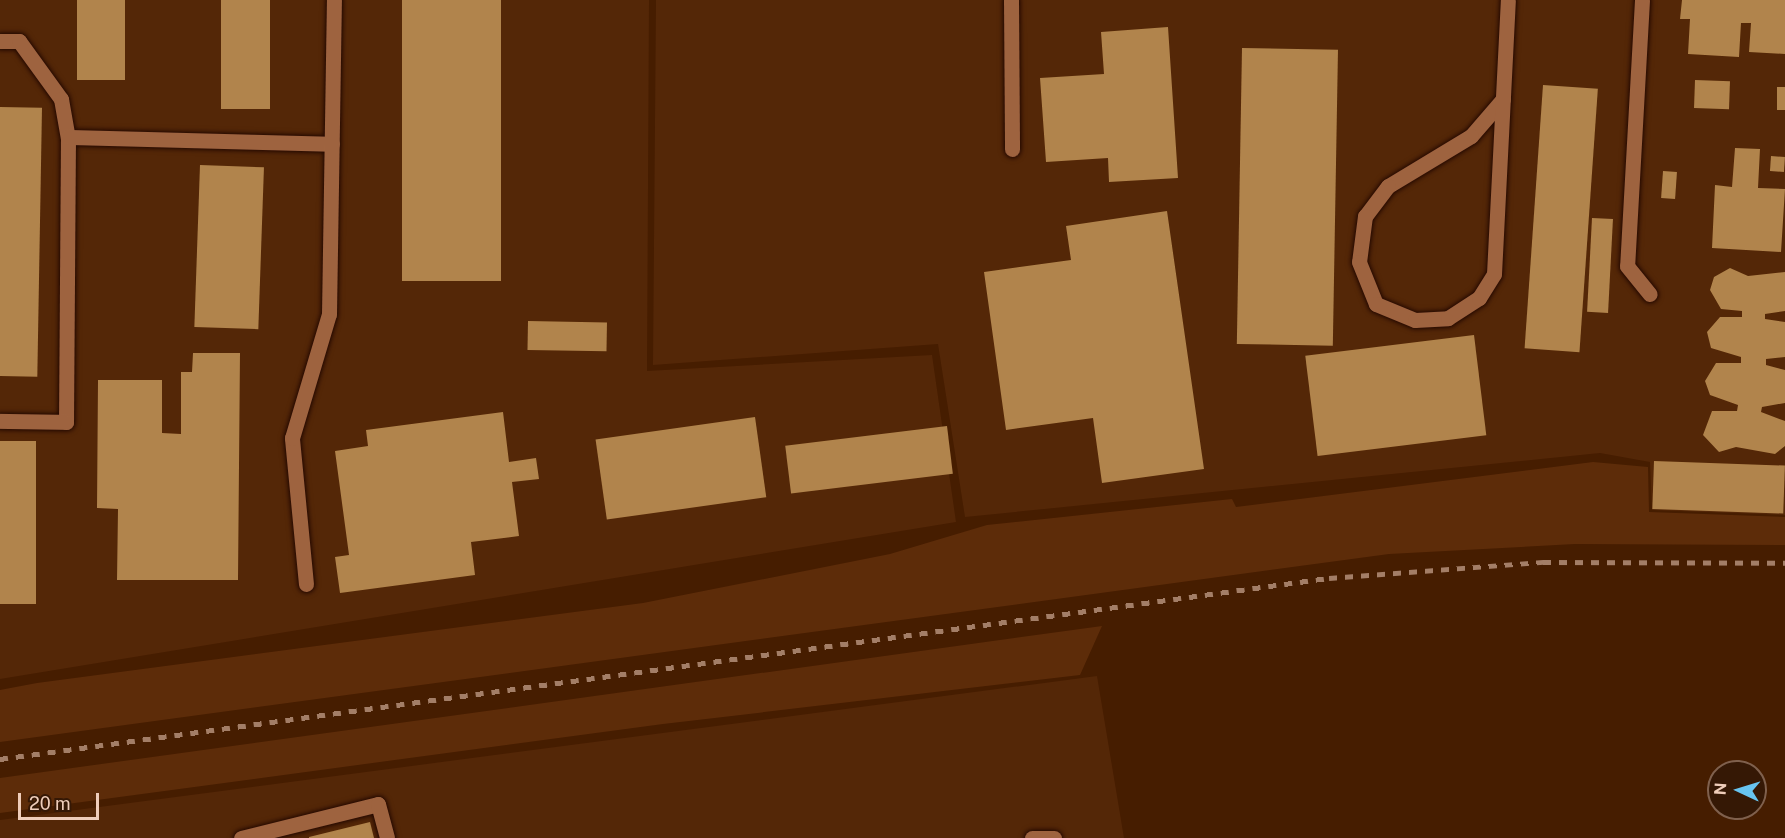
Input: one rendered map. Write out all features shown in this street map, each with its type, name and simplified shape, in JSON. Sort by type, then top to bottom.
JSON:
[{"type":"lane","points":[[306,584],[292,438],[329,314],[334,0]]},
{"type":"lane","points":[[1011,0],[1012,149]]},
{"type":"lane","points":[[1503,99],[1471,136],[1388,186],[1365,216],[1359,262],[1376,304],[1415,320],[1449,318],[1479,298],[1494,274],[1503,99],[1508,0]]},
{"type":"lane","points":[[1642,0],[1627,266],[1650,294]]},
{"type":"lane","points":[[0,40],[19,41],[61,99],[68,137],[66,422],[0,421]]},
{"type":"lane","points":[[68,137],[332,144]]},
{"type":"lane","points":[[241,838],[378,804],[387,838]]},
{"type":"lane","points":[[1032,838],[1054,838]]},
{"type":"shaded area","points":[[0,0],[649,0],[647,371],[932,355],[956,522],[0,679]]},
{"type":"shaded area","points":[[656,0],[1785,0],[1785,515],[1652,510],[1650,462],[1600,453],[965,517],[938,344],[653,365]]},
{"type":"shaded area","points":[[1593,462],[1648,467],[1649,512],[1785,517],[1785,545],[1575,544],[1389,554],[0,742],[0,690],[37,683],[643,603],[890,554],[987,525],[1232,499],[1236,507]]},
{"type":"shaded area","points":[[1102,626],[1080,675],[663,724],[0,813],[0,778]]},
{"type":"shaded area","points":[[1097,676],[1124,838],[0,838],[0,820]]},
{"type":"building","points":[[77,0],[125,0],[125,80],[77,80]]},
{"type":"building","points":[[221,0],[270,0],[270,109],[221,109]]},
{"type":"building","points":[[402,0],[501,0],[501,281],[402,281]]},
{"type":"building","points":[[1682,0],[1785,0],[1785,54],[1749,52],[1751,23],[1741,23],[1739,57],[1688,54],[1690,19],[1680,19]]},
{"type":"building","points":[[1168,27],[1178,178],[1109,182],[1108,158],[1046,162],[1040,78],[1104,74],[1101,32]]},
{"type":"building","points":[[1242,48],[1338,50],[1333,346],[1237,344]]},
{"type":"building","points":[[1695,80],[1730,81],[1729,109],[1694,108]]},
{"type":"building","points":[[1543,85],[1598,89],[1579,352],[1525,348]]},
{"type":"building","points":[[1777,87],[1785,87],[1785,110],[1777,110]]},
{"type":"building","points":[[0,107],[42,108],[37,377],[0,376]]},
{"type":"building","points":[[1735,148],[1760,149],[1758,188],[1785,189],[1781,252],[1712,248],[1715,185],[1732,187]]},
{"type":"building","points":[[1771,156],[1785,157],[1784,172],[1770,171]]},
{"type":"building","points":[[200,165],[264,167],[258,329],[194,327]]},
{"type":"building","points":[[1663,171],[1677,172],[1675,199],[1661,198]]},
{"type":"building","points":[[1167,211],[1204,469],[1102,483],[1093,418],[1006,430],[984,272],[1071,260],[1066,226]]},
{"type":"building","points":[[1592,218],[1613,219],[1608,313],[1587,312]]},
{"type":"building","points":[[1730,268],[1748,276],[1785,272],[1785,311],[1765,314],[1765,319],[1785,322],[1785,357],[1766,359],[1766,365],[1785,370],[1785,403],[1762,407],[1761,412],[1785,421],[1785,446],[1775,454],[1736,447],[1719,452],[1703,435],[1712,411],[1737,411],[1738,405],[1710,395],[1705,381],[1716,363],[1741,363],[1741,357],[1711,348],[1707,332],[1720,317],[1742,317],[1742,311],[1721,309],[1710,290],[1714,277]]},
{"type":"building","points":[[528,321],[607,322],[606,351],[527,350]]},
{"type":"building","points":[[1474,335],[1486,435],[1318,456],[1305,356]]},
{"type":"building","points":[[193,353],[240,353],[238,580],[117,580],[118,509],[97,508],[98,380],[162,380],[162,433],[181,434],[181,372],[192,372]]},
{"type":"building","points":[[503,412],[509,462],[536,458],[539,479],[512,482],[519,536],[471,542],[475,575],[340,593],[335,557],[349,555],[335,451],[368,446],[366,430]]},
{"type":"building","points":[[755,417],[766,497],[607,520],[596,439]]},
{"type":"building","points":[[947,426],[953,474],[791,494],[785,446]]},
{"type":"building","points":[[0,441],[36,441],[36,604],[0,604]]},
{"type":"building","points":[[1654,461],[1785,466],[1783,514],[1652,509]]},
{"type":"building","points":[[370,822],[374,838],[309,838],[309,837]]},
{"type":"railway","points":[[0,759],[1329,578],[1543,562],[1785,563]]}]
